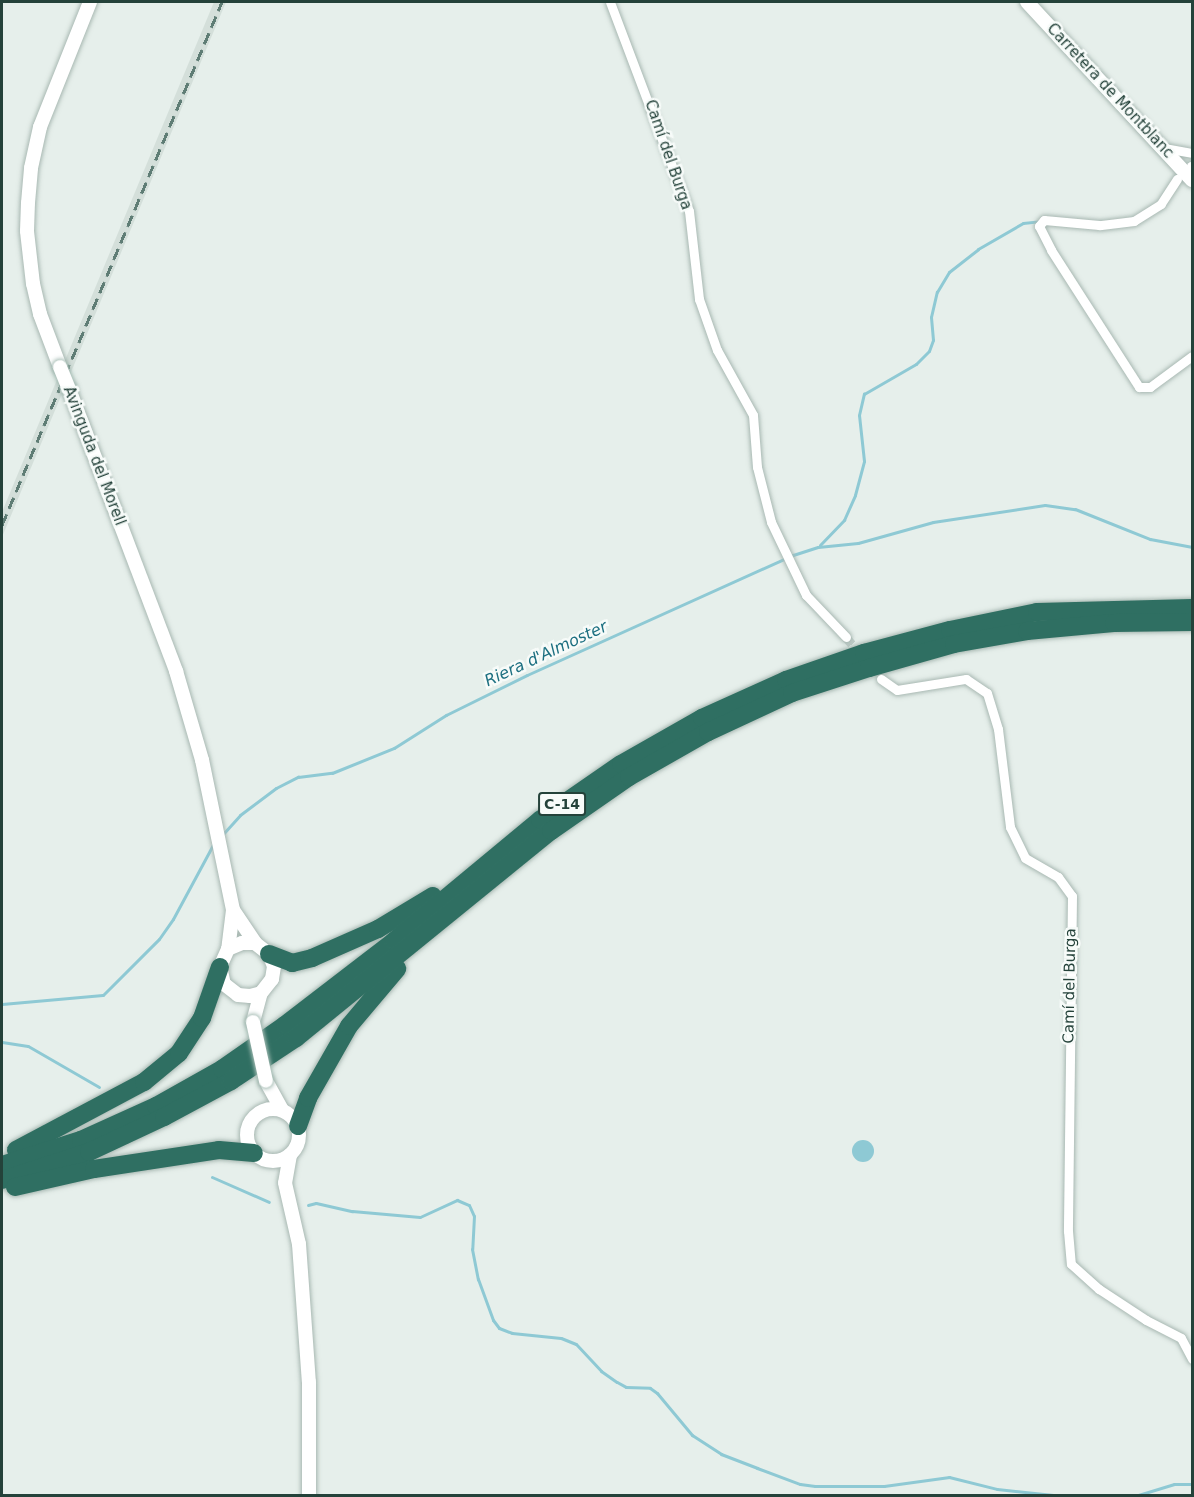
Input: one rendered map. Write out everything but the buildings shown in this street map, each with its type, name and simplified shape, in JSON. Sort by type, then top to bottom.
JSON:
[{"type":"highway","points":[[1037,612],[1109,600],[1192,598]]},
{"type":"highway","name":"C-14","points":[[2,1180],[89,1152],[164,1117],[231,1081],[296,1038],[625,771],[702,718],[786,680],[864,653],[950,630],[1037,612],[1111,608],[1192,608]]},
{"type":"highway","name":"C-14","points":[[2,1165],[81,1140],[156,1106],[222,1069],[285,1025],[394,941],[540,820],[625,771],[792,693],[944,647],[1027,631],[1114,623],[1192,622]]},
{"type":"highway","points":[[1027,631],[1192,629]]},
{"type":"highway","points":[[262,949],[292,963],[312,958],[405,914],[442,889],[535,815],[625,771]]},
{"type":"highway","points":[[298,1126],[308,1098],[349,1026],[391,974],[625,771]]},
{"type":"highway","points":[[2,1155],[26,1147],[144,1082],[179,1053],[202,1018],[220,967]]},
{"type":"highway","points":[[2,1190],[94,1169],[219,1150],[260,1157]]},
{"type":"street","name":"Avinguda del Morell","points":[[90,2],[40,127],[28,203],[27,231],[33,284],[40,314],[176,671],[202,760],[233,910],[228,949]]},
{"type":"street","name":"Camí del Burga","points":[[610,2],[689,212],[699,299],[717,350],[753,416],[757,467],[771,522],[806,595],[846,637]]},
{"type":"street","name":"Carretera de Montblanc","points":[[1028,2],[1164,148],[1192,171]]},
{"type":"street","points":[[1164,148],[1192,153]]},
{"type":"street","points":[[1177,179],[1161,204],[1134,221],[1099,225],[1044,220],[1039,226],[1051,250],[1139,387],[1150,387],[1192,356]]},
{"type":"street","name":"Camí del Burga","points":[[881,679],[897,690],[966,680],[987,693],[998,729],[1010,826],[1025,858],[1058,877],[1072,896],[1068,1220],[1071,1264],[1146,1320],[1181,1338],[1192,1359]]},
{"type":"street","name":"Avinguda del Morell","points":[[233,910],[262,949]]},
{"type":"street","points":[[254,1022],[261,993],[272,979],[274,966],[262,949],[242,943],[228,949],[220,967],[224,984],[238,995],[254,1022],[266,1081],[282,1110],[295,1119],[298,1126],[299,1142],[290,1155],[285,1184],[299,1244],[309,1382],[309,1496]]},
{"type":"street","points":[[238,995],[250,996],[261,993]]},
{"type":"street","points":[[261,1112],[266,1081]]},
{"type":"street","points":[[282,1110],[267,1109],[261,1112],[249,1124],[247,1131],[250,1147],[285,1184]]},
{"type":"street","points":[[260,1157],[279,1161],[290,1155]]},
{"type":"shaded area","points":[[214,2],[226,2],[2,537],[2,512]]},
{"type":"water","points":[[863,1140],[873,1147],[874,1151],[867,1161],[863,1162],[853,1155],[852,1151],[859,1141]]},
{"type":"waterway","points":[[820,545],[844,520],[855,495],[864,461],[859,415],[864,394],[916,364],[929,351],[933,340],[931,317],[937,292],[949,272],[978,249],[1023,223],[1041,221]]},
{"type":"waterway","name":"Riera d'Almoster","points":[[223,834],[240,815],[276,788],[298,777],[332,773],[394,748],[446,715],[527,675],[793,555],[818,547],[858,543],[933,522],[1045,505],[1075,509],[1150,539],[1192,547]]},
{"type":"waterway","name":"Riera d'Almoster","points":[[2,1004],[103,995],[159,939],[173,919],[214,843]]},
{"type":"waterway","points":[[2,1042],[28,1046],[99,1087]]},
{"type":"waterway","points":[[212,1177],[269,1202]]},
{"type":"waterway","points":[[308,1205],[316,1203],[352,1211],[420,1217],[457,1200],[469,1205],[474,1216],[472,1249],[478,1279],[493,1320],[499,1328],[512,1333],[561,1338],[576,1344],[601,1371],[617,1382],[626,1387],[650,1388],[657,1393],[692,1435],[721,1454],[757,1468],[800,1484],[815,1486],[884,1486],[949,1477],[997,1489],[1063,1496]]},
{"type":"waterway","points":[[1135,1496],[1174,1484],[1192,1484]]},
{"type":"tunnel","points":[[846,637],[862,656]]},
{"type":"railway","points":[[2,525],[222,2]]}]
